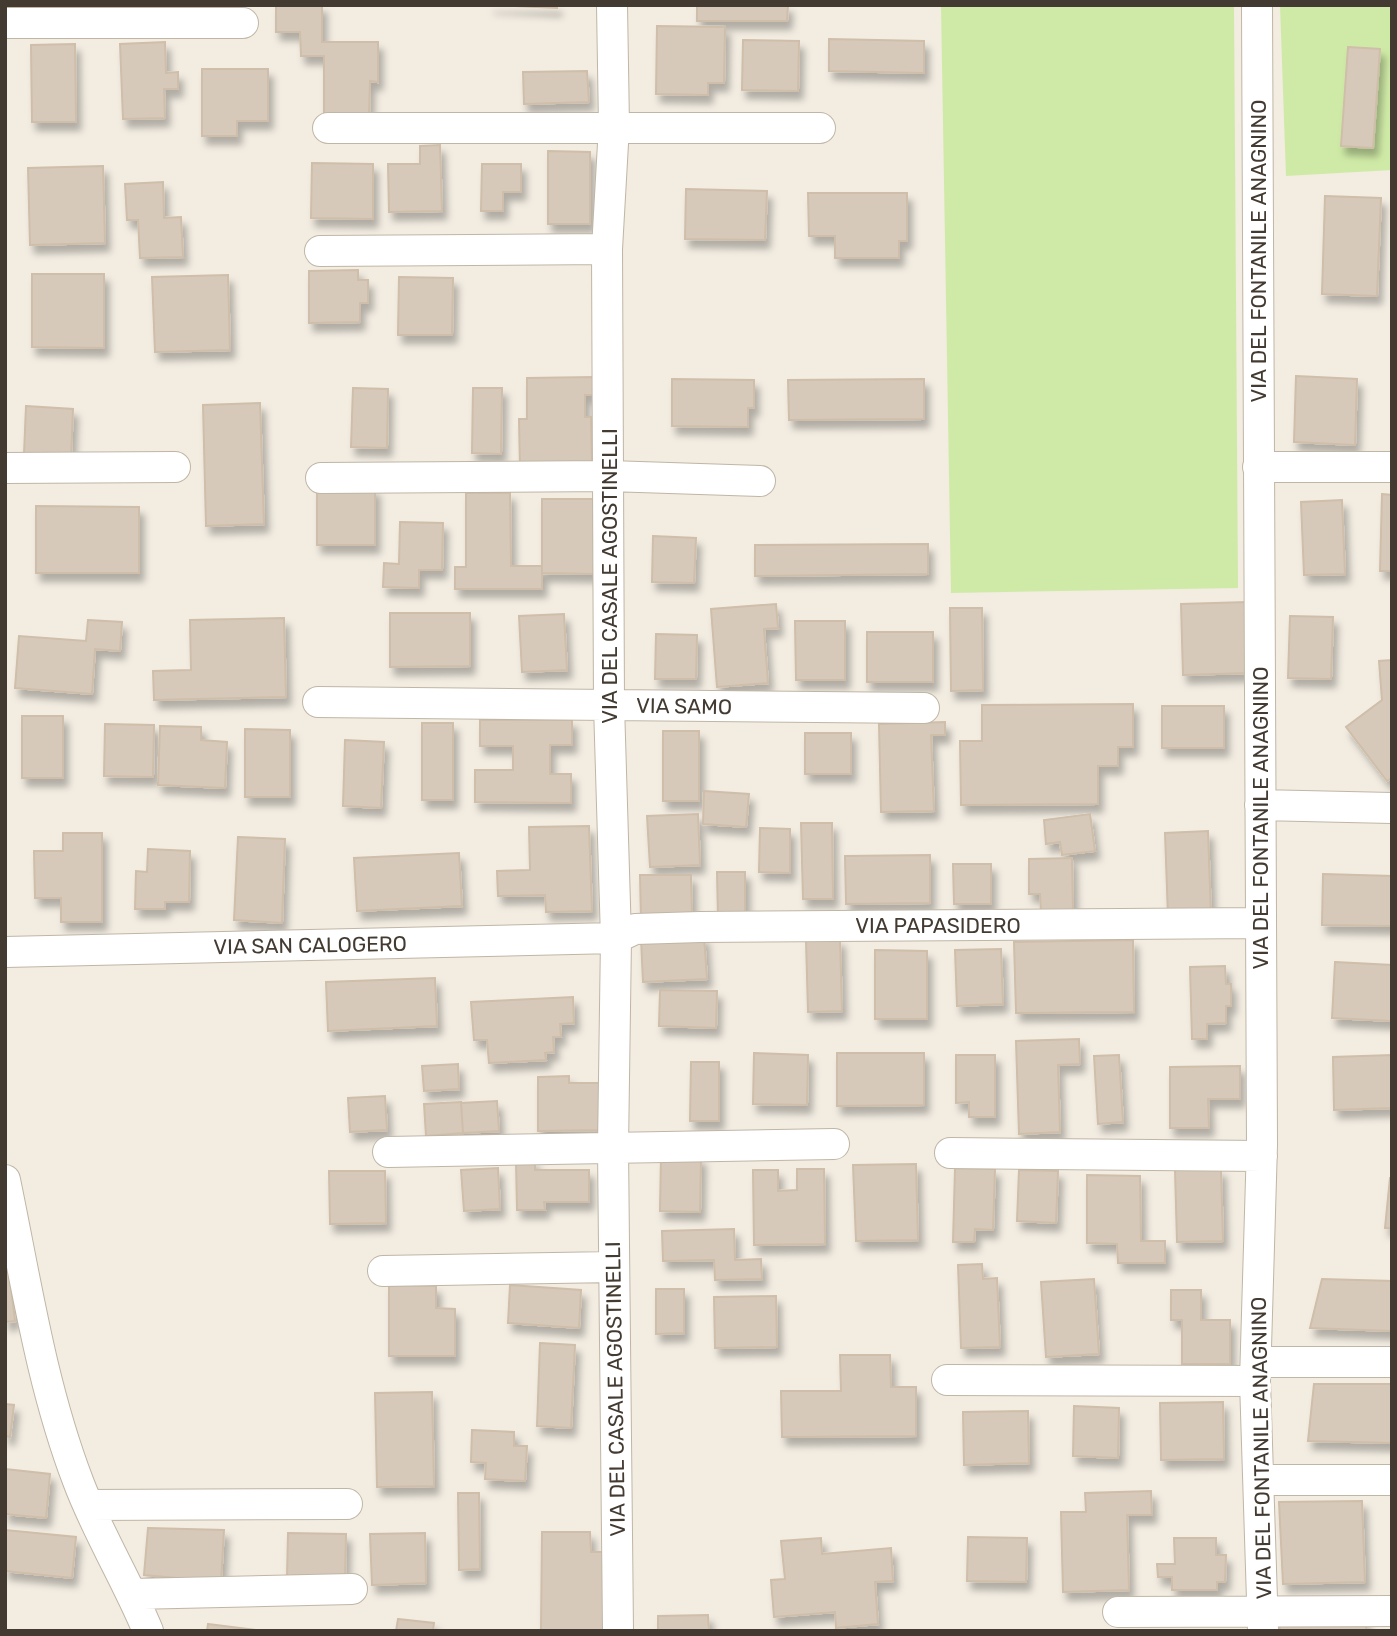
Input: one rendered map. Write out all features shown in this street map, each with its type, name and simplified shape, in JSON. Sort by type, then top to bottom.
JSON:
[{"type":"street","name":"VIA DEL CASALE AGOSTINELLI","points":[[612,5],[614,126],[607,249],[610,705],[616,938],[612,1148],[618,1631]]},
{"type":"street","name":"VIA DEL FONTANILE ANAGNINO","points":[[1257,5],[1262,1156],[1256,1371],[1263,1622]]},
{"type":"street","points":[[5,23],[243,23]]},
{"type":"street","points":[[328,128],[820,128]]},
{"type":"street","points":[[320,251],[607,249]]},
{"type":"street","points":[[5,468],[175,467]]},
{"type":"street","points":[[1258,467],[1392,467]]},
{"type":"street","points":[[321,478],[609,476],[760,481]]},
{"type":"street","name":"VIA SAMO","points":[[318,702],[924,708]]},
{"type":"street","points":[[1260,805],[1392,808]]},
{"type":"street","name":"VIA PAPASIDERO","points":[[616,938],[635,929],[699,927],[1261,923]]},
{"type":"street","name":"VIA SAN CALOGERO","points":[[5,953],[616,938]]},
{"type":"street","points":[[388,1152],[834,1144]]},
{"type":"street","points":[[950,1153],[1262,1156]]},
{"type":"street","points":[[5,1180],[8,1210],[65,1444],[88,1504],[148,1631]]},
{"type":"street","points":[[383,1271],[614,1267]]},
{"type":"street","points":[[947,1380],[1256,1371],[1392,1362]]},
{"type":"street","points":[[1259,1480],[1392,1480]]},
{"type":"street","points":[[88,1504],[347,1504]]},
{"type":"street","points":[[132,1594],[352,1589]]},
{"type":"street","points":[[1118,1612],[1263,1622],[1392,1611]]},
{"type":"green space","points":[[941,5],[1234,5],[1238,588],[951,593]]},
{"type":"green space","points":[[1280,5],[1392,5],[1392,170],[1286,176]]},
{"type":"building","points":[[22,5],[79,5],[80,7],[22,8]]},
{"type":"building","points":[[276,5],[322,5],[322,42],[378,42],[378,82],[370,81],[369,115],[324,115],[324,56],[301,56],[300,32],[276,32]]},
{"type":"building","points":[[489,5],[557,5],[557,8]]},
{"type":"building","points":[[697,5],[788,5],[787,21],[697,21]]},
{"type":"building","points":[[657,26],[725,27],[724,83],[708,83],[708,95],[656,94]]},
{"type":"building","points":[[829,39],[924,41],[924,73],[829,71]]},
{"type":"building","points":[[743,40],[799,41],[798,91],[742,90]]},
{"type":"building","points":[[165,42],[166,73],[178,72],[178,89],[164,89],[165,118],[123,119],[120,44]]},
{"type":"building","points":[[75,44],[76,122],[32,122],[31,45]]},
{"type":"building","points":[[1348,47],[1380,49],[1373,148],[1341,146]]},
{"type":"building","points":[[202,69],[268,69],[268,121],[237,121],[237,136],[202,136]]},
{"type":"building","points":[[587,71],[589,102],[524,104],[523,72]]},
{"type":"building","points":[[440,145],[442,211],[389,212],[388,164],[420,164],[420,146]]},
{"type":"building","points":[[548,151],[590,152],[590,224],[548,224]]},
{"type":"building","points":[[312,163],[373,164],[373,219],[311,218]]},
{"type":"building","points":[[482,164],[521,164],[521,192],[503,192],[503,211],[481,211]]},
{"type":"building","points":[[103,166],[105,243],[30,245],[28,168]]},
{"type":"building","points":[[163,182],[164,218],[181,217],[183,257],[140,258],[138,220],[127,220],[125,184]]},
{"type":"building","points":[[686,189],[767,191],[765,240],[685,239]]},
{"type":"building","points":[[808,193],[907,193],[907,241],[899,241],[899,258],[835,258],[835,236],[809,236]]},
{"type":"building","points":[[1325,196],[1381,198],[1377,296],[1322,294]]},
{"type":"building","points":[[358,270],[358,280],[368,280],[368,303],[360,303],[360,322],[309,323],[309,271]]},
{"type":"building","points":[[32,274],[104,274],[104,348],[32,347]]},
{"type":"building","points":[[228,275],[230,350],[155,352],[152,277]]},
{"type":"building","points":[[399,277],[453,278],[452,335],[398,335]]},
{"type":"building","points":[[1296,376],[1357,379],[1355,445],[1294,442]]},
{"type":"building","points":[[594,377],[594,395],[585,395],[585,417],[591,417],[592,466],[520,467],[519,419],[527,419],[527,378]]},
{"type":"building","points":[[672,379],[754,380],[754,408],[748,408],[748,427],[672,426]]},
{"type":"building","points":[[924,379],[924,419],[789,420],[788,380]]},
{"type":"building","points":[[353,388],[388,389],[387,448],[351,447]]},
{"type":"building","points":[[473,388],[502,388],[501,454],[472,453]]},
{"type":"building","points":[[260,403],[264,524],[206,526],[203,405]]},
{"type":"building","points":[[26,406],[73,409],[71,456],[24,454]]},
{"type":"building","points":[[317,488],[375,488],[375,545],[317,545]]},
{"type":"building","points":[[466,493],[510,493],[511,566],[542,566],[542,589],[455,589],[455,567],[466,567]]},
{"type":"building","points":[[1382,494],[1392,495],[1392,571],[1380,571]]},
{"type":"building","points":[[542,499],[597,499],[597,574],[542,573]]},
{"type":"building","points":[[1342,500],[1345,574],[1304,575],[1301,502]]},
{"type":"building","points":[[36,506],[139,507],[139,573],[36,573]]},
{"type":"building","points":[[400,522],[443,523],[442,570],[419,570],[419,588],[383,587],[384,563],[399,564]]},
{"type":"building","points":[[653,536],[696,538],[694,583],[652,582]]},
{"type":"building","points":[[928,544],[928,574],[755,576],[755,545]]},
{"type":"building","points":[[1247,602],[1249,673],[1183,675],[1181,604]]},
{"type":"building","points":[[776,604],[778,628],[764,629],[768,683],[717,687],[711,609]]},
{"type":"building","points":[[950,608],[982,608],[983,690],[951,691]]},
{"type":"building","points":[[390,613],[470,613],[470,666],[390,667]]},
{"type":"building","points":[[564,614],[567,670],[522,672],[519,616]]},
{"type":"building","points":[[1290,616],[1333,617],[1331,679],[1288,678]]},
{"type":"building","points":[[284,618],[286,697],[154,700],[153,671],[191,670],[190,620]]},
{"type":"building","points":[[88,620],[122,622],[120,651],[95,649],[92,694],[15,688],[19,636],[86,641]]},
{"type":"building","points":[[795,621],[845,621],[845,680],[796,680]]},
{"type":"building","points":[[867,632],[933,632],[933,682],[867,682]]},
{"type":"building","points":[[656,634],[697,635],[696,679],[655,679]]},
{"type":"building","points":[[1392,660],[1392,778],[1387,781],[1346,727],[1382,700],[1379,661]]},
{"type":"building","points":[[1133,704],[1133,747],[1118,747],[1118,766],[1098,766],[1098,804],[961,805],[960,741],[982,741],[982,705]]},
{"type":"building","points":[[1162,706],[1224,706],[1224,748],[1162,748]]},
{"type":"building","points":[[22,716],[63,716],[63,778],[22,778]]},
{"type":"building","points":[[480,720],[572,720],[572,745],[550,745],[550,774],[571,774],[571,803],[475,802],[475,770],[513,770],[513,746],[480,746]]},
{"type":"building","points":[[945,722],[945,735],[931,735],[934,811],[881,812],[879,724]]},
{"type":"building","points":[[422,723],[453,723],[453,800],[422,800]]},
{"type":"building","points":[[105,724],[154,725],[153,777],[104,776]]},
{"type":"building","points":[[160,726],[201,727],[201,740],[227,742],[225,788],[158,785]]},
{"type":"building","points":[[245,729],[290,730],[290,797],[245,797]]},
{"type":"building","points":[[663,731],[699,731],[699,801],[663,801]]},
{"type":"building","points":[[805,733],[851,733],[851,774],[805,774]]},
{"type":"building","points":[[345,740],[384,742],[381,808],[343,806]]},
{"type":"building","points":[[704,791],[749,794],[746,827],[703,824]]},
{"type":"building","points":[[698,814],[700,865],[650,867],[647,816]]},
{"type":"building","points":[[1090,814],[1095,851],[1062,855],[1060,842],[1046,844],[1044,820]]},
{"type":"building","points":[[801,823],[832,823],[833,899],[803,899]]},
{"type":"building","points":[[589,826],[592,911],[546,912],[545,895],[498,896],[497,871],[530,870],[529,827]]},
{"type":"building","points":[[760,828],[790,829],[790,873],[759,872]]},
{"type":"building","points":[[1208,831],[1211,916],[1168,917],[1165,833]]},
{"type":"building","points":[[63,833],[102,833],[102,922],[61,922],[61,898],[35,898],[34,851],[63,851]]},
{"type":"building","points":[[238,837],[285,839],[282,923],[234,920]]},
{"type":"building","points":[[148,849],[190,851],[189,902],[165,902],[165,909],[135,909],[136,871],[147,872]]},
{"type":"building","points":[[459,853],[462,906],[357,911],[354,858]]},
{"type":"building","points":[[930,855],[930,903],[846,904],[845,856]]},
{"type":"building","points":[[1072,858],[1073,912],[1041,913],[1040,894],[1029,894],[1029,859]]},
{"type":"building","points":[[953,864],[991,864],[991,904],[954,904]]},
{"type":"building","points":[[717,872],[745,872],[745,918],[718,918]]},
{"type":"building","points":[[1323,874],[1392,876],[1392,926],[1322,925]]},
{"type":"building","points":[[640,875],[691,875],[692,919],[641,919]]},
{"type":"building","points":[[704,936],[707,979],[643,982],[641,939]]},
{"type":"building","points":[[840,939],[842,1011],[808,1012],[806,940]]},
{"type":"building","points":[[1133,940],[1134,1012],[1016,1013],[1014,942]]},
{"type":"building","points":[[1001,949],[1003,1004],[957,1006],[955,950]]},
{"type":"building","points":[[875,950],[927,951],[927,1019],[875,1019]]},
{"type":"building","points":[[1335,962],[1392,965],[1392,1021],[1332,1018]]},
{"type":"building","points":[[1225,966],[1226,984],[1231,984],[1231,1006],[1226,1006],[1226,1023],[1207,1024],[1207,1039],[1192,1039],[1190,967]]},
{"type":"building","points":[[435,978],[437,1026],[328,1031],[326,982]]},
{"type":"building","points":[[660,990],[717,991],[716,1028],[659,1026]]},
{"type":"building","points":[[573,997],[574,1023],[560,1024],[561,1037],[553,1037],[554,1052],[545,1053],[546,1060],[489,1063],[487,1040],[474,1040],[471,1002]]},
{"type":"building","points":[[1079,1039],[1080,1064],[1058,1065],[1060,1132],[1019,1134],[1016,1041]]},
{"type":"building","points":[[754,1053],[808,1055],[807,1105],[753,1104]]},
{"type":"building","points":[[837,1053],[924,1053],[924,1105],[837,1106]]},
{"type":"building","points":[[956,1055],[995,1055],[995,1117],[969,1117],[969,1102],[956,1103]]},
{"type":"building","points":[[1119,1055],[1123,1122],[1098,1124],[1094,1056]]},
{"type":"building","points":[[1392,1055],[1392,1108],[1334,1110],[1333,1057]]},
{"type":"building","points":[[691,1062],[719,1062],[719,1121],[690,1121]]},
{"type":"building","points":[[458,1064],[459,1089],[424,1091],[422,1066]]},
{"type":"building","points":[[1240,1066],[1240,1099],[1208,1099],[1209,1128],[1170,1128],[1170,1067]]},
{"type":"building","points":[[569,1076],[569,1083],[600,1083],[601,1130],[538,1131],[538,1077]]},
{"type":"building","points":[[385,1096],[387,1130],[350,1132],[348,1098]]},
{"type":"building","points":[[497,1101],[499,1131],[463,1133],[461,1103]]},
{"type":"building","points":[[461,1102],[463,1133],[426,1136],[424,1104]]},
{"type":"building","points":[[661,1156],[701,1157],[700,1212],[660,1211]]},
{"type":"building","points":[[535,1160],[535,1170],[589,1170],[589,1202],[544,1202],[545,1210],[517,1210],[516,1161]]},
{"type":"building","points":[[916,1164],[918,1240],[856,1241],[853,1165]]},
{"type":"building","points":[[498,1168],[500,1209],[464,1211],[461,1170]]},
{"type":"building","points":[[955,1168],[995,1169],[993,1230],[975,1229],[974,1242],[953,1242]]},
{"type":"building","points":[[797,1169],[824,1169],[825,1244],[754,1245],[753,1170],[778,1170],[778,1191],[797,1190]]},
{"type":"building","points":[[1221,1169],[1223,1241],[1177,1242],[1175,1170]]},
{"type":"building","points":[[1019,1170],[1058,1171],[1056,1223],[1017,1221]]},
{"type":"building","points":[[329,1171],[385,1171],[386,1223],[330,1224]]},
{"type":"building","points":[[1087,1175],[1140,1176],[1141,1241],[1165,1241],[1165,1263],[1118,1263],[1117,1244],[1087,1243]]},
{"type":"building","points":[[1390,1178],[1392,1228],[1385,1228]]},
{"type":"building","points":[[734,1229],[735,1260],[761,1259],[762,1279],[715,1280],[714,1260],[663,1261],[662,1231]]},
{"type":"building","points":[[982,1264],[983,1279],[997,1278],[1000,1347],[961,1348],[958,1265]]},
{"type":"building","points":[[5,1272],[9,1272],[15,1321],[5,1322]]},
{"type":"building","points":[[1094,1279],[1099,1354],[1046,1357],[1041,1282]]},
{"type":"building","points":[[1322,1279],[1392,1281],[1392,1331],[1310,1328]]},
{"type":"building","points":[[389,1285],[436,1286],[436,1308],[455,1309],[455,1356],[389,1356]]},
{"type":"building","points":[[510,1285],[581,1290],[579,1328],[508,1323]]},
{"type":"building","points":[[656,1289],[684,1289],[684,1333],[656,1334]]},
{"type":"building","points":[[1171,1290],[1201,1290],[1201,1320],[1230,1320],[1230,1364],[1182,1364],[1182,1320],[1171,1320]]},
{"type":"building","points":[[776,1296],[777,1347],[715,1348],[714,1297]]},
{"type":"building","points":[[540,1343],[575,1345],[571,1428],[537,1426]]},
{"type":"building","points":[[840,1355],[890,1355],[891,1387],[916,1387],[916,1436],[782,1437],[781,1391],[841,1391]]},
{"type":"building","points":[[1314,1384],[1392,1384],[1392,1443],[1308,1441]]},
{"type":"building","points":[[432,1392],[434,1486],[377,1487],[375,1393]]},
{"type":"building","points":[[1223,1402],[1224,1459],[1161,1460],[1160,1403]]},
{"type":"building","points":[[5,1404],[14,1405],[10,1437],[5,1436]]},
{"type":"building","points":[[1074,1406],[1119,1408],[1118,1458],[1073,1456]]},
{"type":"building","points":[[1028,1411],[1029,1463],[964,1465],[963,1412]]},
{"type":"building","points":[[472,1430],[514,1432],[514,1446],[527,1446],[525,1481],[485,1479],[486,1463],[471,1462]]},
{"type":"building","points":[[5,1469],[50,1474],[46,1518],[5,1514]]},
{"type":"building","points":[[1151,1491],[1152,1515],[1127,1515],[1129,1590],[1063,1592],[1061,1512],[1086,1512],[1085,1493]]},
{"type":"building","points":[[458,1493],[479,1493],[480,1569],[459,1570]]},
{"type":"building","points":[[1362,1501],[1365,1582],[1283,1584],[1279,1502]]},
{"type":"building","points":[[148,1528],[224,1530],[221,1582],[144,1575]]},
{"type":"building","points":[[5,1530],[76,1537],[72,1578],[5,1571]]},
{"type":"building","points":[[542,1532],[590,1532],[591,1552],[610,1552],[610,1631],[541,1631]]},
{"type":"building","points":[[288,1533],[346,1534],[345,1579],[287,1578]]},
{"type":"building","points":[[425,1533],[426,1583],[372,1585],[370,1534]]},
{"type":"building","points":[[968,1537],[1027,1538],[1026,1582],[967,1581]]},
{"type":"building","points":[[821,1538],[822,1554],[891,1548],[893,1581],[875,1582],[878,1624],[836,1628],[835,1612],[774,1617],[771,1580],[785,1579],[781,1541]]},
{"type":"building","points":[[1174,1538],[1216,1538],[1216,1555],[1226,1555],[1225,1582],[1217,1582],[1217,1590],[1172,1590],[1172,1577],[1158,1577],[1157,1564],[1175,1564]]},
{"type":"building","points":[[708,1615],[709,1631],[658,1631],[658,1616]]},
{"type":"building","points":[[398,1619],[434,1623],[433,1631],[396,1631]]},
{"type":"building","points":[[1366,1619],[1366,1631],[1280,1631],[1279,1620]]},
{"type":"building","points":[[208,1624],[255,1630],[255,1631],[207,1631]]}]
